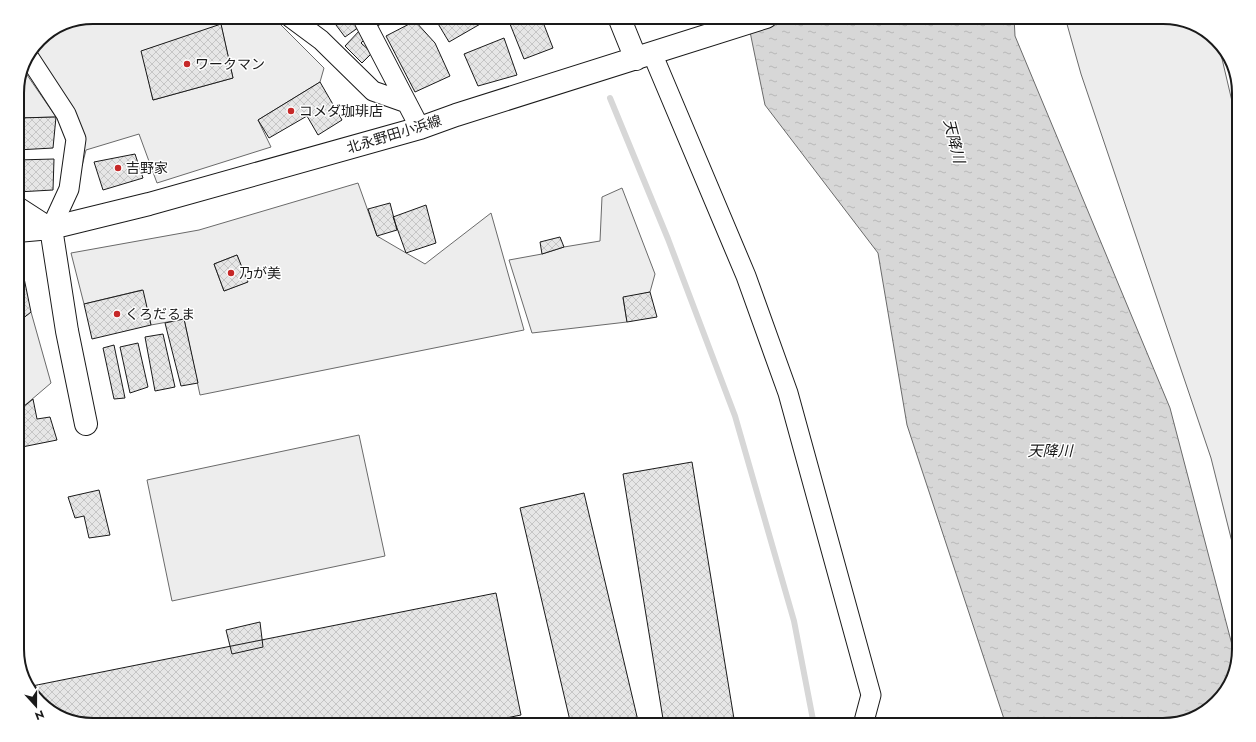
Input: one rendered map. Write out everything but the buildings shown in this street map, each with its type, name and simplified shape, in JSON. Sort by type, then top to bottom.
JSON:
[{"type":"main road","points":[[623,24],[644,56]]},
{"type":"main road","name":"北永野田小浜線","points":[[24,230],[51,228],[149,204],[420,128],[456,115],[744,24]]},
{"type":"main road","points":[[51,228],[67,331],[86,424]]},
{"type":"street","points":[[299,24],[321,40],[373,91],[407,103]]},
{"type":"street","points":[[366,24],[420,128]]},
{"type":"street","points":[[644,56],[746,276],[788,393],[871,695],[865,718]]},
{"type":"street","points":[[24,211],[51,228],[69,189],[76,139],[66,114],[32,62]]},
{"type":"shaded area","points":[[93,24],[280,24],[324,68],[320,82],[258,120],[271,147],[157,183],[139,134],[86,150],[82,166],[35,57],[44,44],[67,29],[80,25]],"holes":[[[221,25],[233,78],[153,100],[142,51]]]},
{"type":"shaded area","points":[[1067,24],[1163,24],[1181,26],[1197,33],[1208,41],[1222,58],[1232,101],[1232,542],[1211,458],[1081,74]]},
{"type":"shaded area","points":[[27,74],[56,117],[24,118],[24,89]]},
{"type":"shaded area","points":[[358,183],[377,236],[425,264],[491,213],[524,330],[200,395],[184,319],[151,325],[142,290],[84,304],[71,253],[199,230]],"holes":[[[237,255],[247,282],[224,291],[214,264]]]},
{"type":"shaded area","points":[[622,188],[655,274],[650,292],[623,298],[627,322],[532,333],[509,260],[542,254],[564,247],[600,241],[602,197]]},
{"type":"shaded area","points":[[31,312],[51,383],[24,406],[24,318]]},
{"type":"shaded area","points":[[359,435],[385,556],[172,601],[147,480]]},
{"type":"water","name":"天降川","points":[[748,24],[1014,24],[1015,36],[1170,408],[1232,645],[1230,667],[1227,675],[1218,691],[1205,704],[1181,716],[1163,718],[1004,718],[907,425],[878,253],[765,105]]},
{"type":"waterway","points":[[610,98],[668,239],[735,416],[794,621],[813,718]]},
{"type":"place","name":"ワークマン","points":[[187,64]]},
{"type":"place","name":"コメダ珈琲店","points":[[291,111]]},
{"type":"place","name":"吉野家","points":[[118,168]]},
{"type":"place","name":"乃が美","points":[[231,273]]},
{"type":"place","name":"くろだるま","points":[[117,314]]}]
